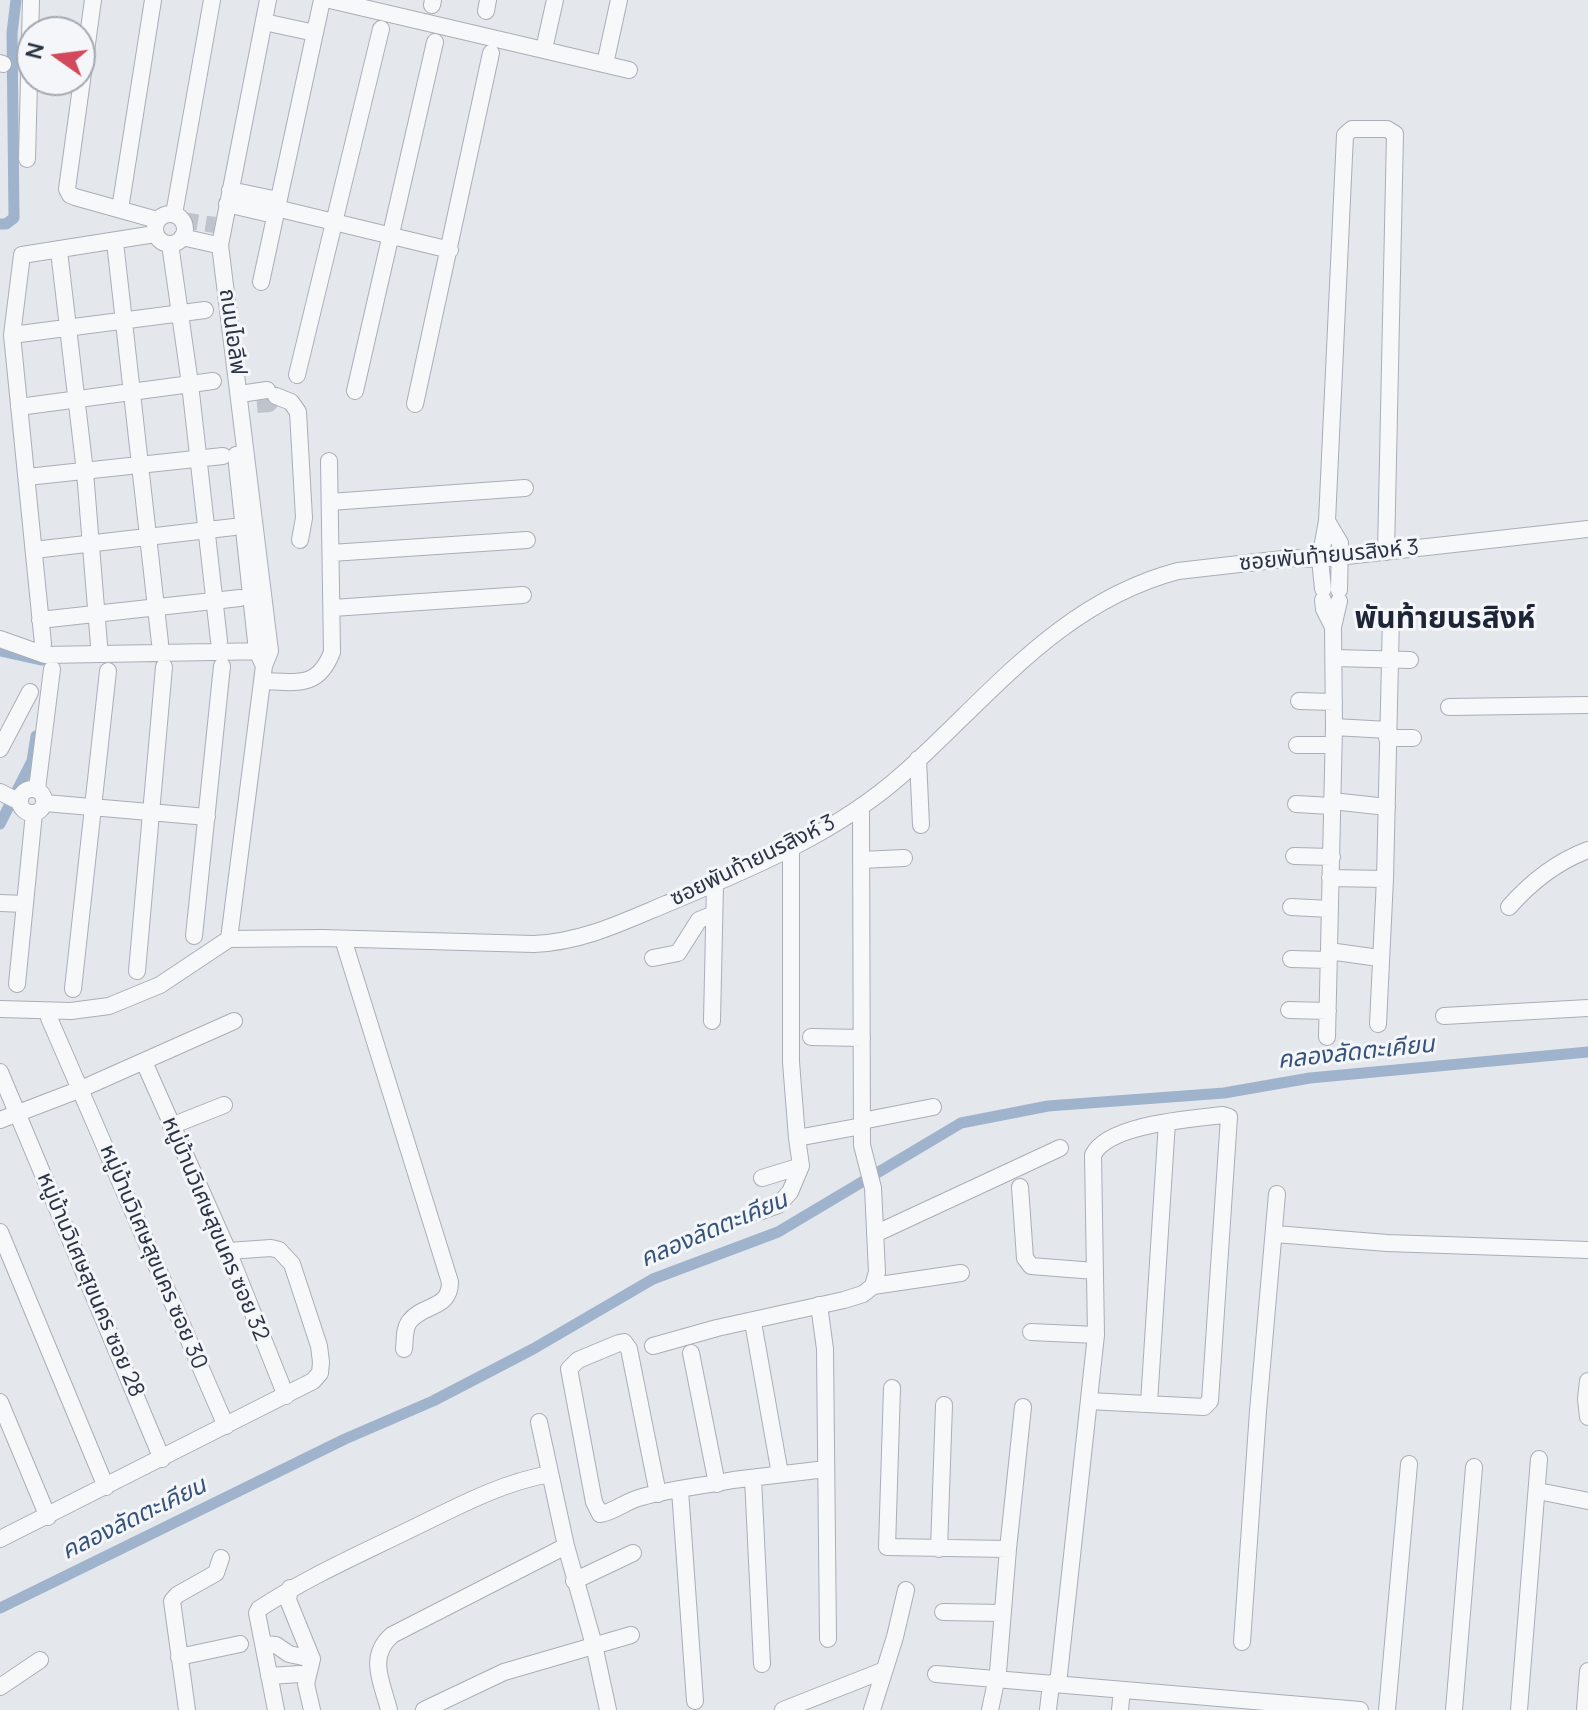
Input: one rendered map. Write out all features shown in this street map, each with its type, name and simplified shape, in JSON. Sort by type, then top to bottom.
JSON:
[{"type":"street","points":[[27,159],[31,0]]},
{"type":"street","points":[[93,0],[67,189],[75,197],[120,209],[156,227],[161,241],[213,244]]},
{"type":"street","points":[[120,209],[153,0]]},
{"type":"street","points":[[174,214],[212,0]]},
{"type":"street","name":"ถนนไอลีฟ","points":[[259,0],[213,244],[263,662]]},
{"type":"street","name":"ถนนไอลีฟ","points":[[229,939],[263,662],[246,402],[220,245],[268,0]]},
{"type":"street","points":[[261,282],[322,0]]},
{"type":"street","points":[[330,0],[629,70]]},
{"type":"street","points":[[544,49],[555,0]]},
{"type":"street","points":[[605,64],[619,0]]},
{"type":"street","points":[[264,22],[315,33]]},
{"type":"street","points":[[297,375],[381,29]]},
{"type":"street","points":[[355,391],[435,42]]},
{"type":"street","points":[[415,404],[491,53]]},
{"type":"street","points":[[1327,1037],[1334,658],[1331,595],[1320,559],[1327,521],[1345,135],[1352,129],[1391,130],[1395,134],[1386,552]]},
{"type":"street","points":[[228,197],[450,250]]},
{"type":"street","points":[[43,644],[12,335],[22,255],[115,242],[156,227],[165,214],[174,214],[184,224],[176,241],[181,314],[219,641]]},
{"type":"street","points":[[115,242],[160,643]]},
{"type":"street","points":[[59,251],[85,472],[99,645]]},
{"type":"street","points":[[12,335],[205,310]]},
{"type":"street","points":[[19,407],[213,381]]},
{"type":"street","points":[[246,402],[272,393],[291,402],[298,412],[304,518],[300,540]]},
{"type":"street","points":[[27,477],[223,456]]},
{"type":"street","points":[[0,639],[45,655],[263,662],[308,682],[327,667],[332,652],[329,461]]},
{"type":"street","points":[[330,502],[525,488]]},
{"type":"street","points":[[1327,521],[1340,543],[1331,595]]},
{"type":"street","points":[[34,550],[234,527]]},
{"type":"street","name":"ซอยพันท้ายนรสิงห์ 3","points":[[229,939],[559,943],[595,933],[715,884],[861,808],[918,759],[1028,653],[1088,611],[1160,576],[1178,571],[1292,558],[1320,559],[1588,529]]},
{"type":"street","points":[[331,553],[527,540]]},
{"type":"street","points":[[333,608],[523,595]]},
{"type":"street","points":[[40,620],[240,598]]},
{"type":"street","points":[[1378,1024],[1391,617]]},
{"type":"street","points":[[1334,658],[1410,660]]},
{"type":"street","points":[[194,936],[222,666]]},
{"type":"street","points":[[137,971],[164,667]]},
{"type":"street","points":[[17,984],[52,669]]},
{"type":"street","points":[[73,989],[108,671]]},
{"type":"street","points":[[0,749],[30,692]]},
{"type":"street","points":[[1299,701],[1334,702]]},
{"type":"street","points":[[1449,707],[1588,705]]},
{"type":"street","points":[[1297,745],[1333,736],[1388,734],[1413,738]]},
{"type":"street","points":[[918,759],[921,825]]},
{"type":"street","points":[[0,792],[20,802],[26,812],[38,802],[207,817]]},
{"type":"street","points":[[1296,804],[1387,807]]},
{"type":"street","points":[[861,808],[862,1124],[864,1155],[873,1188],[877,1272],[873,1286]]},
{"type":"street","points":[[759,1212],[785,1200],[801,1166],[791,1062],[791,847]]},
{"type":"street","points":[[1509,907],[1533,882],[1565,858],[1588,850]]},
{"type":"street","points":[[1294,856],[1332,857]]},
{"type":"street","points":[[861,860],[904,858]]},
{"type":"street","points":[[1330,878],[1385,879]]},
{"type":"street","points":[[712,1021],[715,884]]},
{"type":"street","points":[[0,903],[25,904]]},
{"type":"street","points":[[1291,907],[1330,909]]},
{"type":"street","points":[[653,958],[678,953],[699,920],[714,914]]},
{"type":"street","points":[[0,1009],[71,1011],[109,1006],[160,985],[229,939]]},
{"type":"street","points":[[343,939],[450,1282],[450,1291],[443,1303],[417,1314],[409,1322],[404,1349]]},
{"type":"street","points":[[1291,959],[1329,956],[1379,958]]},
{"type":"street","points":[[1444,1016],[1588,1008]]},
{"type":"street","points":[[1289,1010],[1328,1011]]},
{"type":"street","name":"หมู่บ้านวิเศษสุขนคร ซอย 30","points":[[49,1018],[226,1426]]},
{"type":"street","points":[[0,1120],[81,1089],[234,1021]]},
{"type":"street","points":[[811,1037],[862,1038]]},
{"type":"street","name":"หมู่บ้านวิเศษสุขนคร ซอย 32","points":[[144,1062],[228,1251],[286,1396]]},
{"type":"street","name":"หมู่บ้านวิเศษสุขนคร ซอย 28","points":[[0,1072],[162,1459]]},
{"type":"street","points":[[171,1126],[224,1105]]},
{"type":"street","points":[[797,1138],[933,1107]]},
{"type":"street","points":[[1048,1710],[1054,1684],[1096,1335],[1093,1155],[1104,1141],[1131,1131],[1167,1122],[1223,1115],[1229,1117],[1210,1401],[1204,1407],[1089,1401]]},
{"type":"street","points":[[1149,1403],[1167,1122]]},
{"type":"street","points":[[875,1234],[1060,1148]]},
{"type":"street","points":[[762,1178],[801,1166]]},
{"type":"street","points":[[1020,1187],[1025,1258],[1031,1266],[1095,1271]]},
{"type":"street","points":[[1242,1642],[1277,1194]]},
{"type":"street","points":[[0,1232],[106,1487]]},
{"type":"street","points":[[1275,1234],[1387,1243],[1588,1250]]},
{"type":"street","points":[[0,1539],[286,1396],[313,1381],[320,1373],[321,1362],[292,1264],[279,1250],[271,1248],[228,1251]]},
{"type":"street","points":[[653,1346],[863,1294],[873,1286],[961,1273]]},
{"type":"street","points":[[819,1305],[825,1349],[828,1639]]},
{"type":"street","points":[[754,1328],[780,1474]]},
{"type":"street","points":[[1031,1332],[1096,1335]]},
{"type":"street","points":[[658,1494],[629,1349],[624,1342],[619,1343],[578,1360],[569,1369],[594,1502],[600,1514],[641,1497],[826,1469]]},
{"type":"street","points":[[691,1353],[717,1484]]},
{"type":"street","points":[[1588,1381],[1588,1417]]},
{"type":"street","points":[[892,1388],[887,1547],[1008,1549]]},
{"type":"street","points":[[0,1402],[48,1517]]},
{"type":"street","points":[[939,1549],[944,1405]]},
{"type":"street","points":[[990,1710],[996,1679],[1023,1407]]},
{"type":"street","points":[[539,1422],[574,1581],[594,1645],[608,1710]]},
{"type":"street","points":[[1519,1710],[1539,1459]]},
{"type":"street","points":[[1387,1710],[1409,1464]]},
{"type":"street","points":[[1454,1710],[1474,1467]]},
{"type":"street","points":[[276,1710],[258,1610],[290,1588],[513,1482],[550,1474]]},
{"type":"street","points":[[753,1478],[762,1664]]},
{"type":"street","points":[[680,1490],[695,1701]]},
{"type":"street","points":[[1538,1491],[1588,1501]]},
{"type":"street","points":[[389,1710],[378,1666],[377,1653],[381,1644],[392,1635],[566,1546]]},
{"type":"street","points":[[574,1581],[633,1553]]},
{"type":"street","points":[[187,1710],[172,1601],[216,1573],[221,1558]]},
{"type":"street","points":[[290,1588],[288,1600],[312,1659],[306,1684],[312,1710]]},
{"type":"street","points":[[872,1710],[906,1590]]},
{"type":"street","points":[[943,1612],[1002,1613]]},
{"type":"street","points":[[424,1710],[504,1672],[631,1635]]},
{"type":"street","points":[[179,1657],[240,1644]]},
{"type":"street","points":[[263,1644],[275,1645],[289,1654],[312,1659]]},
{"type":"street","points":[[0,1687],[40,1660]]},
{"type":"street","points":[[783,1710],[882,1671]]},
{"type":"street","points":[[1585,1710],[1588,1671]]},
{"type":"street","points":[[269,1676],[300,1674],[307,1677]]},
{"type":"street","points":[[936,1674],[1122,1690],[1183,1703],[1360,1710]]},
{"type":"street","points":[[1120,1710],[1122,1690]]},
{"type":"waterway","points":[[0,224],[14,218],[12,33],[16,0]]},
{"type":"waterway","points":[[0,651],[42,660]]},
{"type":"waterway","points":[[0,824],[32,761],[36,736]]},
{"type":"waterway","name":"คลองลัดตะเคียน","points":[[0,1608],[345,1439],[433,1401],[533,1349],[653,1279],[778,1232],[961,1123],[1048,1106],[1224,1093],[1310,1078],[1588,1052]]},
{"type":"tunnel","points":[[182,220],[215,225]]},
{"type":"tunnel","points":[[257,405],[269,404],[276,396],[267,390]]},
{"type":"district","name":"พันท้ายนรสิงห์","points":[[1445,620]]}]
